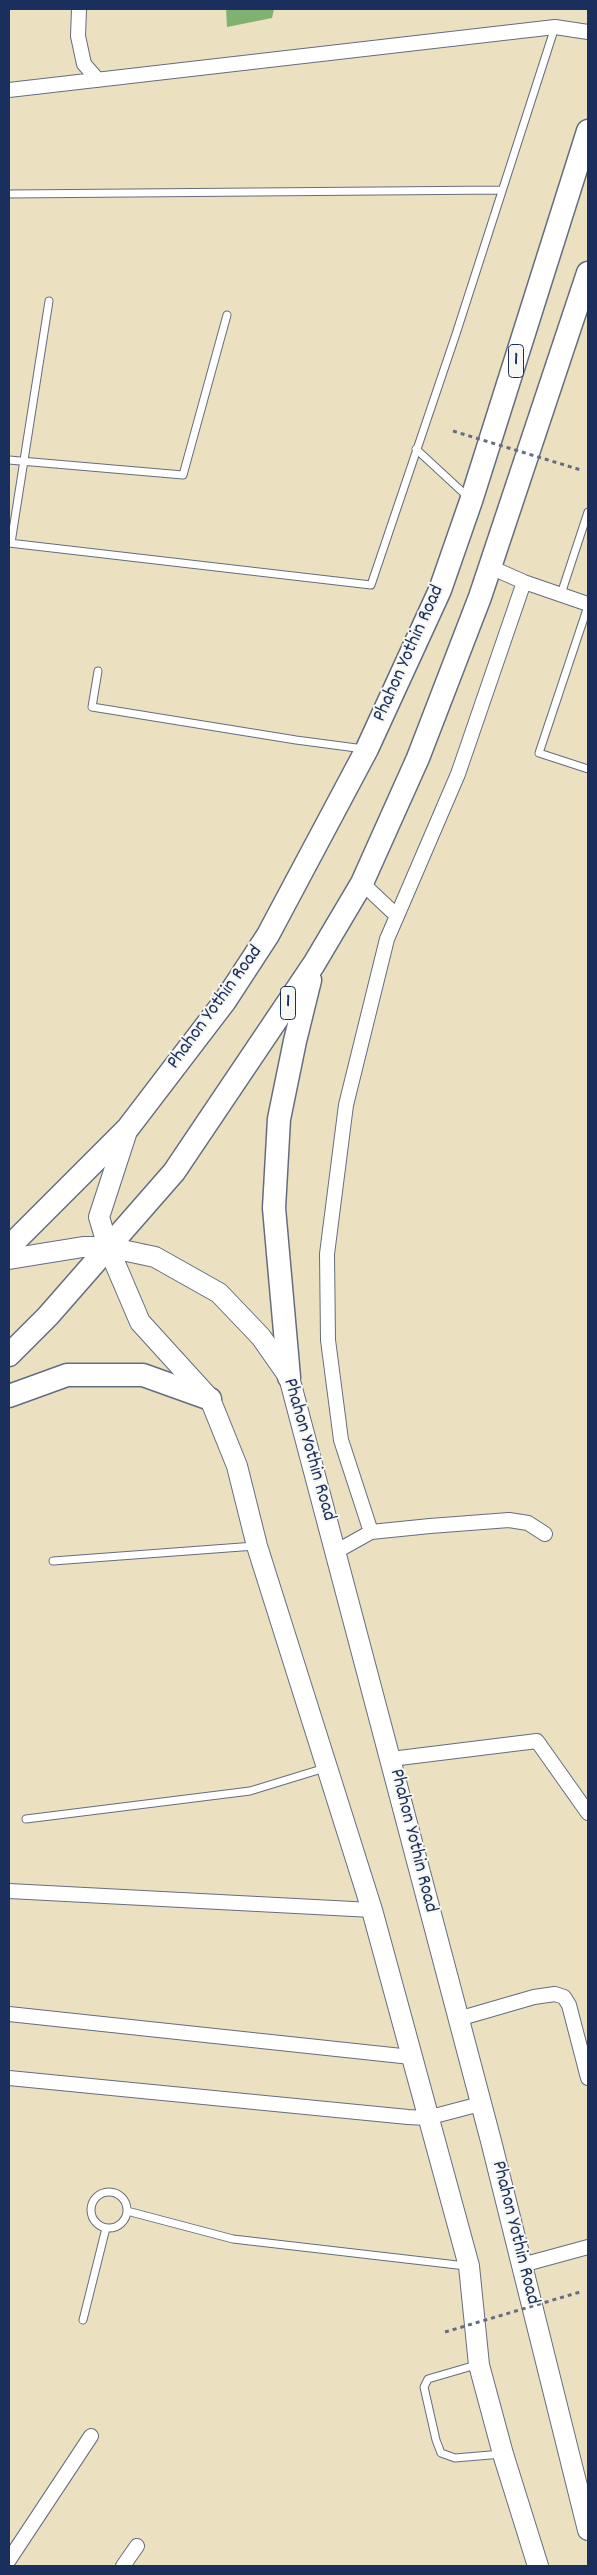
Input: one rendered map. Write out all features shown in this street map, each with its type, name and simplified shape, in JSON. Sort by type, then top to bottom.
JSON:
[{"type":"main road","name":"Phahon Yothin Road","points":[[9,1247],[128,1128],[225,1001],[268,935],[367,749],[440,590],[471,500],[588,130]]},
{"type":"main road","name":"Phahon Yothin Road","points":[[9,1355],[48,1316],[174,1172],[314,964],[362,883],[418,758],[490,567],[588,273]]},
{"type":"main road","points":[[289,1377],[274,1208],[279,1119],[295,1041],[314,964]]},
{"type":"main road","name":"Phahon Yothin Road","points":[[128,1128],[99,1217],[108,1248],[140,1322],[210,1400],[237,1466],[257,1546],[372,1910],[427,2118],[469,2266],[479,2365],[503,2454],[538,2566]]},
{"type":"main road","name":"Phahon Yothin Road","points":[[9,1259],[83,1247],[108,1248],[155,1257],[220,1293],[261,1336],[289,1377],[391,1759],[522,2265],[588,2530]]},
{"type":"main road","points":[[9,1396],[67,1375],[143,1375],[210,1400]]},
{"type":"street","points":[[79,9],[78,36],[84,64],[98,80]]},
{"type":"street","points":[[9,90],[555,27],[588,32]]},
{"type":"street","points":[[490,567],[524,582],[588,605]]},
{"type":"street","points":[[371,1532],[341,1440],[328,1340],[326,1254],[346,1105],[387,940],[458,774],[524,582]]},
{"type":"street","points":[[362,883],[397,916]]},
{"type":"street","points":[[337,1552],[371,1532],[509,1520],[528,1523],[545,1534]]},
{"type":"street","points":[[391,1759],[536,1741],[588,1813]]},
{"type":"street","points":[[9,1891],[372,1910]]},
{"type":"street","points":[[458,2019],[534,1997],[555,1994],[564,1997],[569,2005],[588,2078]]},
{"type":"street","points":[[9,2014],[411,2057]]},
{"type":"street","points":[[9,2078],[374,2115],[427,2118],[480,2104]]},
{"type":"street","points":[[522,2265],[588,2247]]},
{"type":"street","points":[[9,2560],[91,2436]]},
{"type":"street","points":[[123,2566],[137,2546]]},
{"type":"lane","points":[[49,302],[10,543],[371,585],[555,27]]},
{"type":"lane","points":[[9,194],[502,190]]},
{"type":"lane","points":[[9,460],[183,475],[226,315]]},
{"type":"lane","points":[[416,449],[471,500]]},
{"type":"lane","points":[[561,594],[588,512]]},
{"type":"lane","points":[[588,605],[539,753],[588,769]]},
{"type":"lane","points":[[98,671],[92,707],[296,740],[367,749]]},
{"type":"lane","points":[[53,1562],[257,1546]]},
{"type":"lane","points":[[26,1819],[250,1791],[327,1767]]},
{"type":"lane","points":[[108,2191],[116,2193],[123,2198],[127,2211],[119,2225],[106,2228],[97,2226],[92,2218],[92,2206],[98,2194],[108,2191]]},
{"type":"lane","points":[[127,2211],[233,2239],[469,2266]]},
{"type":"lane","points":[[83,2320],[106,2228]]},
{"type":"lane","points":[[479,2365],[428,2379],[424,2387],[436,2440],[441,2453],[455,2458],[503,2454]]},
{"type":"path","points":[[452,431],[581,470]]},
{"type":"path","points":[[445,2332],[580,2292]]},
{"type":"green space","points":[[226,9],[274,9],[272,18],[227,27]]}]
